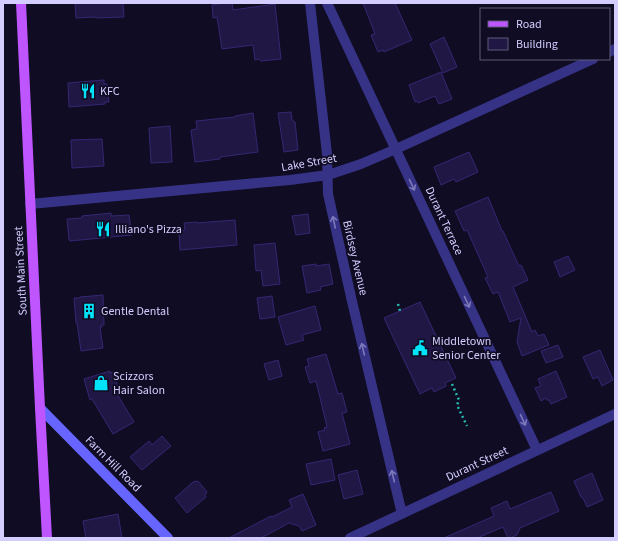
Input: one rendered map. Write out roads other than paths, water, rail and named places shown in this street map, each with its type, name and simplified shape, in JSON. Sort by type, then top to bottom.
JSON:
[{"type":"main road","name":"South Main Street","points":[[21,3],[47,538]]},
{"type":"main road","name":"Farm Hill Road","points":[[40,408],[168,538]]},
{"type":"street","name":"Birdsey Avenue","points":[[310,3],[327,154],[328,194],[352,304],[402,514]]},
{"type":"street","name":"Durant Terrace","points":[[327,3],[537,450]]},
{"type":"street","name":"Lake Street","points":[[30,204],[290,180],[328,175],[361,164],[396,149],[591,60]]},
{"type":"street","name":"Durant Street","points":[[350,538],[615,414]]},
{"type":"place","name":"KFC","points":[[88,91]]},
{"type":"place","name":"Illiano's Pizza","points":[[103,229]]},
{"type":"place","name":"Gentle Dental","points":[[89,311]]},
{"type":"place","name":"Middletown Senior Center","points":[[420,348]]},
{"type":"place","name":"Scizzors Hair Salon","points":[[101,383]]}]
